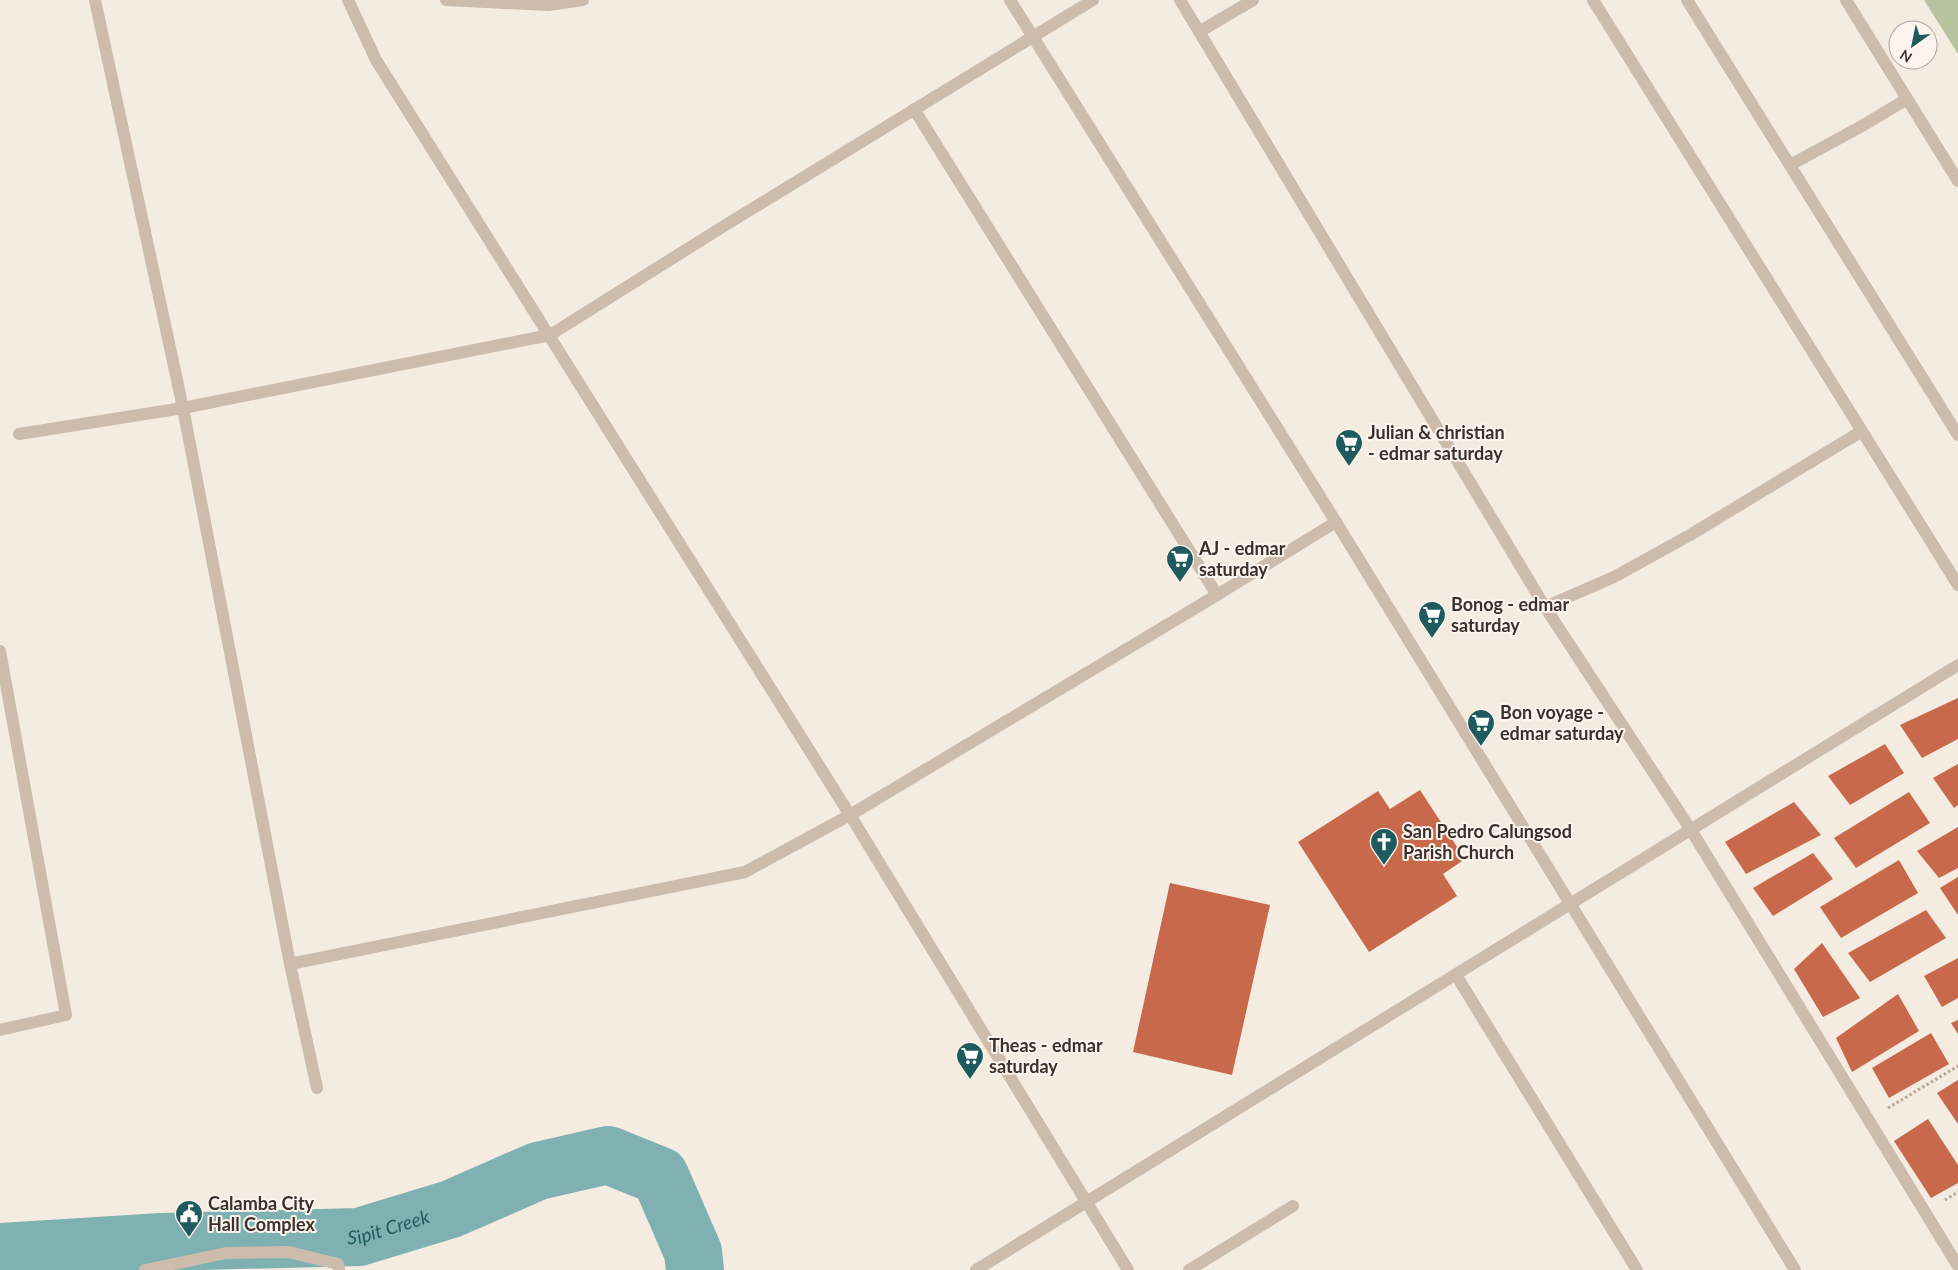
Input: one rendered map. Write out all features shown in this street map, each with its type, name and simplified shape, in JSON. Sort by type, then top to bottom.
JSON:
[{"type":"street","points":[[95,0],[183,408],[290,964],[317,1088]]},
{"type":"street","points":[[348,0],[376,60],[850,815],[1128,1270]]},
{"type":"street","points":[[446,0],[548,5],[583,0]]},
{"type":"street","points":[[1010,0],[1336,522],[1796,1270]]},
{"type":"street","points":[[19,434],[183,408],[550,335],[1093,0]]},
{"type":"street","points":[[1180,0],[1545,607],[1691,830],[1958,1266]]},
{"type":"street","points":[[1200,32],[1253,0]]},
{"type":"street","points":[[1593,0],[1958,585]]},
{"type":"street","points":[[1687,0],[1958,435]]},
{"type":"street","points":[[1846,0],[1958,181]]},
{"type":"street","points":[[1790,165],[1907,99]]},
{"type":"street","points":[[914,109],[1216,595]]},
{"type":"street","points":[[1545,607],[1614,577],[1690,535],[1862,431]]},
{"type":"street","points":[[290,964],[745,872],[850,815],[1336,522]]},
{"type":"street","points":[[0,651],[66,1016],[0,1030]]},
{"type":"street","points":[[976,1270],[1958,665]]},
{"type":"street","points":[[1456,975],[1637,1270]]},
{"type":"street","points":[[1189,1270],[1292,1206]]},
{"type":"street","points":[[145,1270],[226,1253],[289,1252],[338,1264],[339,1270]]},
{"type":"path","points":[[1868,1120],[1958,1066]]},
{"type":"green space","points":[[1924,0],[1958,0],[1958,54],[1938,20]]},
{"type":"building","points":[[1958,698],[1958,739],[1922,758],[1900,725]]},
{"type":"building","points":[[1885,744],[1904,773],[1850,805],[1828,776]]},
{"type":"building","points":[[1958,764],[1958,805],[1954,808],[1933,778]]},
{"type":"building","name":"San Pedro Calungsod Parish Church","points":[[1420,790],[1465,859],[1443,874],[1457,896],[1369,952],[1298,842],[1378,791],[1390,809]]},
{"type":"building","points":[[1909,792],[1930,823],[1856,868],[1834,838]]},
{"type":"building","points":[[1794,802],[1821,835],[1746,874],[1725,842]]},
{"type":"building","points":[[1958,827],[1958,868],[1939,878],[1917,851]]},
{"type":"building","points":[[1813,853],[1833,879],[1773,916],[1753,888]]},
{"type":"building","points":[[1899,860],[1918,893],[1841,938],[1820,907]]},
{"type":"building","points":[[1958,877],[1958,915],[1940,888]]},
{"type":"building","points":[[1170,883],[1270,905],[1232,1075],[1133,1052]]},
{"type":"building","points":[[1926,910],[1946,938],[1870,982],[1848,953]]},
{"type":"building","points":[[1822,943],[1860,998],[1823,1017],[1794,969]]},
{"type":"building","points":[[1958,958],[1958,998],[1942,1007],[1924,976]]},
{"type":"building","points":[[1898,994],[1919,1031],[1852,1072],[1836,1038]]},
{"type":"building","points":[[1958,1020],[1958,1034],[1951,1023]]},
{"type":"building","points":[[1931,1033],[1949,1064],[1889,1098],[1872,1068]]},
{"type":"building","points":[[1958,1080],[1958,1124],[1937,1093]]},
{"type":"building","points":[[1928,1119],[1958,1165],[1958,1183],[1931,1198],[1894,1141]]},
{"type":"waterway","name":"Sipit Creek","points":[[0,1252],[162,1242],[359,1237],[451,1209],[538,1171],[608,1155],[660,1176],[693,1252],[695,1270]]},
{"type":"place","name":"Julian & christian - edmar saturday","points":[[1349,467]]},
{"type":"place","name":"AJ - edmar saturday","points":[[1180,583]]},
{"type":"place","name":"Bonog - edmar saturday","points":[[1432,639]]},
{"type":"place","name":"Bon voyage - edmar saturday","points":[[1481,747]]},
{"type":"place","name":"San Pedro Calungsod Parish Church","points":[[1384,866]]},
{"type":"place","name":"Theas - edmar saturday","points":[[970,1080]]},
{"type":"place","name":"Calamba City Hall Complex","points":[[189,1238]]}]
